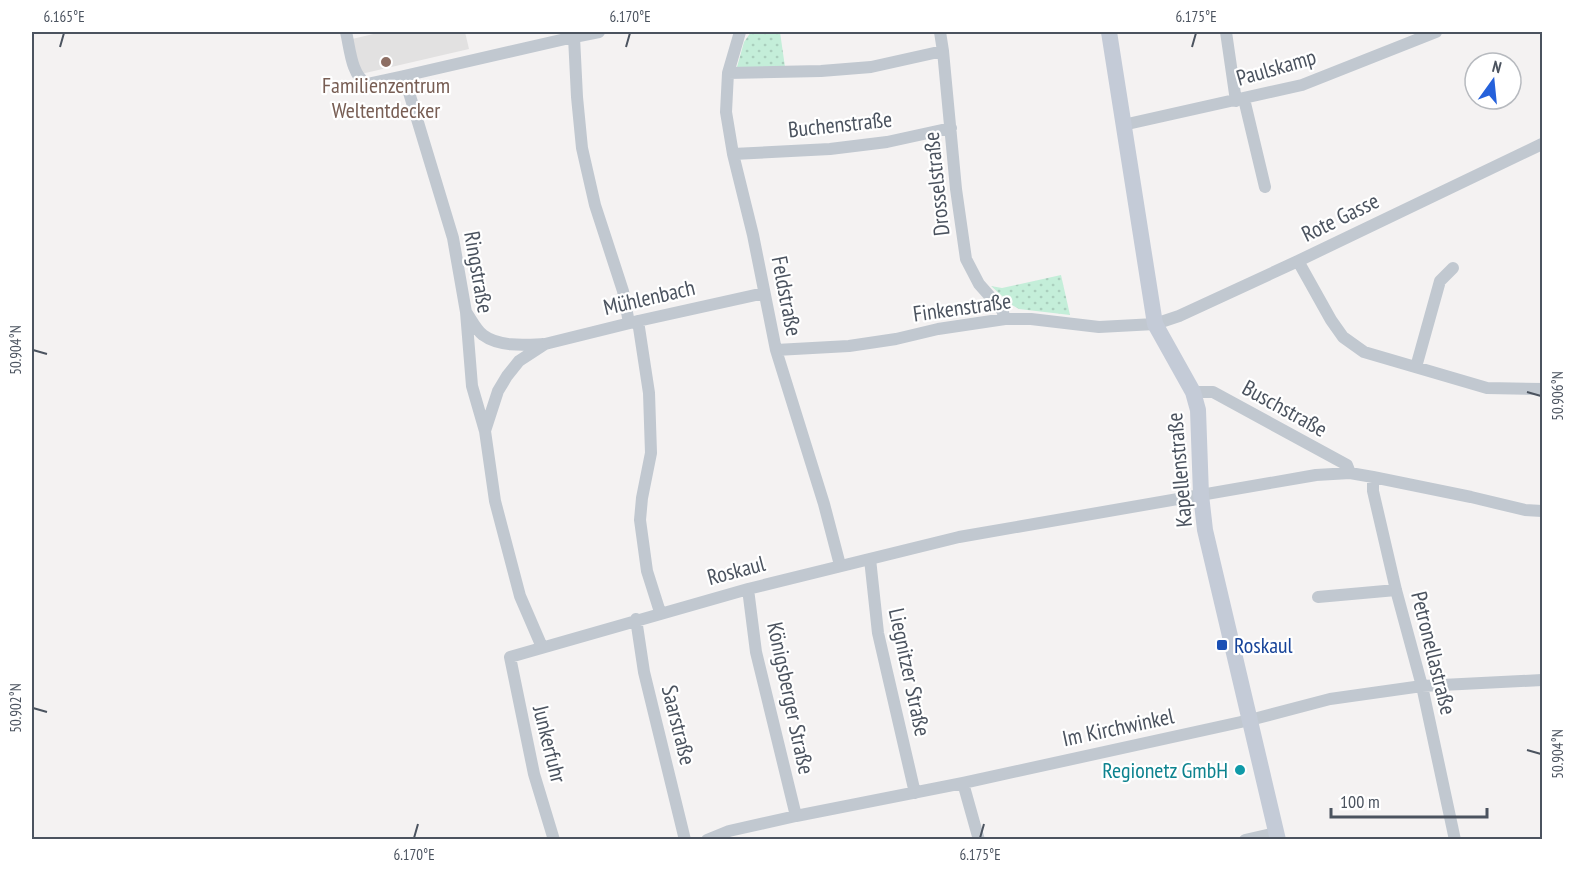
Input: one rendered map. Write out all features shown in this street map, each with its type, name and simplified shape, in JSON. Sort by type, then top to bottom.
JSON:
[{"type":"street","points":[[346,32],[356,72],[360,80],[367,84],[599,32]]},
{"type":"street","name":"Feldstraße","points":[[740,32],[728,73],[726,112],[733,154],[753,235],[776,350],[824,504],[840,565]]},
{"type":"street","name":"Drosselstraße","points":[[940,32],[944,51],[960,228],[966,259],[979,284],[1002,310],[1005,319]]},
{"type":"street","name":"Kapellenstraße","points":[[1109,32],[1155,324],[1193,392],[1200,428],[1201,495],[1205,530],[1277,836]]},
{"type":"street","points":[[1226,32],[1240,100],[1264,187]]},
{"type":"street","name":"Paulskamp","points":[[1123,125],[1302,85],[1436,32]]},
{"type":"street","points":[[574,37],[582,147],[595,205],[633,322],[649,393],[651,453],[640,520],[647,571],[660,612]]},
{"type":"street","points":[[728,73],[821,71],[871,67],[944,51]]},
{"type":"street","name":"Ringstraße","points":[[404,76],[453,238],[466,312],[472,386],[485,431],[495,501],[520,596],[542,646]]},
{"type":"street","name":"Buchenstraße","points":[[733,154],[830,149],[887,142],[951,128]]},
{"type":"street","name":"Rote Gasse","points":[[1155,324],[1179,316],[1298,261],[1542,144]]},
{"type":"street","points":[[1298,261],[1343,337],[1364,352],[1487,388],[1542,389]]},
{"type":"street","points":[[1416,367],[1440,281],[1453,268]]},
{"type":"street","name":"Mühlenbach","points":[[466,312],[483,335],[500,342],[523,345],[544,344],[764,293]]},
{"type":"street","name":"Finkenstraße","points":[[776,350],[849,346],[1005,319],[1031,319],[1099,327],[1155,324]]},
{"type":"street","name":"Mühlenbach","points":[[485,431],[498,392],[507,376],[519,361],[544,344]]},
{"type":"street","name":"Buschstraße","points":[[1193,392],[1213,392],[1347,465],[1350,474]]},
{"type":"street","name":"Roskaul","points":[[510,657],[660,612],[840,565],[1005,528],[1316,475],[1350,474],[1373,477],[1471,496],[1525,510],[1542,511]]},
{"type":"street","name":"Petronellastraße","points":[[1373,477],[1373,491],[1396,590],[1422,686],[1455,840]]},
{"type":"street","name":"Liegnitzer Straße","points":[[870,559],[878,633],[915,794]]},
{"type":"street","name":"Königsberger Straße","points":[[748,589],[756,652],[796,816]]},
{"type":"street","points":[[1318,597],[1396,590]]},
{"type":"street","name":"Saarstraße","points":[[636,620],[644,672],[685,840]]},
{"type":"street","name":"Junkerfuhr","points":[[510,657],[534,774],[554,840]]},
{"type":"street","name":"Im Kirchwinkel","points":[[707,840],[729,831],[915,794],[1250,720],[1330,699],[1422,686],[1542,680]]},
{"type":"street","points":[[963,783],[979,840]]},
{"type":"street","points":[[1245,840],[1277,836]]},
{"type":"shaded area","name":"Familienzentrum Weltentdecker","points":[[382,32],[465,32],[469,49],[361,74],[352,39]]},
{"type":"green space","points":[[751,32],[780,32],[785,67],[737,67],[744,42]]},
{"type":"green space","points":[[1061,275],[1070,315],[1019,309],[991,286],[1002,288]]},
{"type":"place","name":"Familienzentrum Weltentdecker","points":[[386,62]]},
{"type":"place","name":"Roskaul","points":[[1222,645]]},
{"type":"place","name":"Regionetz GmbH","points":[[1240,770]]}]
